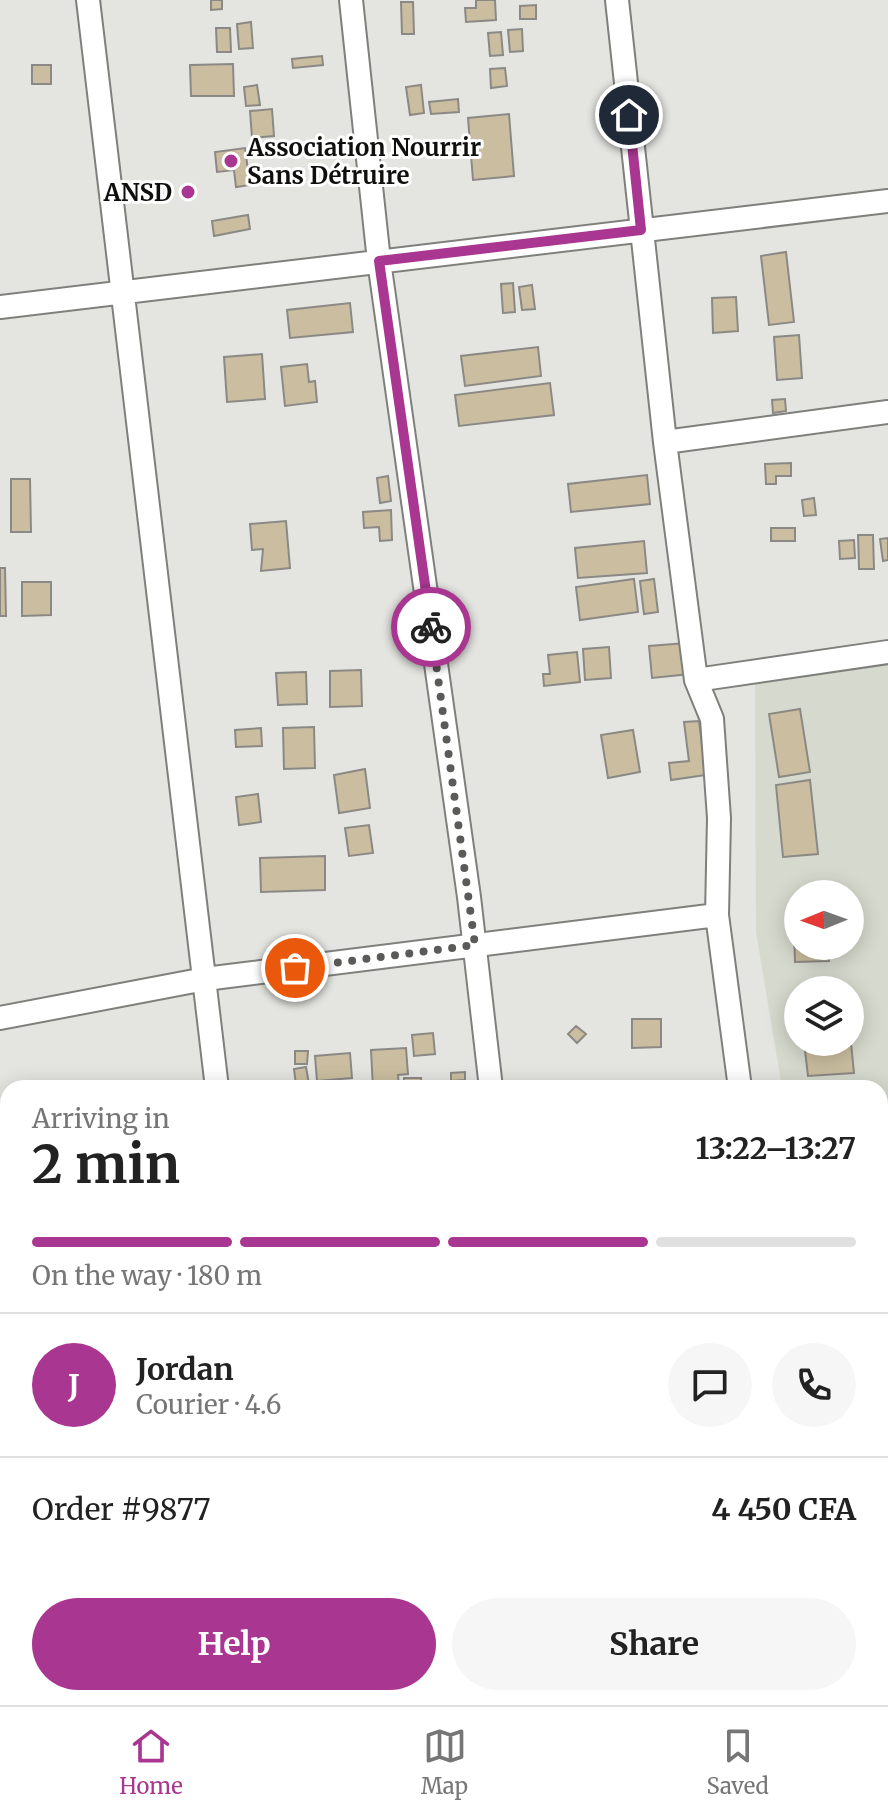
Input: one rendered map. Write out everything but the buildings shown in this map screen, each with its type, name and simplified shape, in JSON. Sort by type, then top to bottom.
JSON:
[{"type":"street","points":[[88,0],[216,1080]]},
{"type":"street","points":[[351,0],[379,261],[475,945],[490,1080]]},
{"type":"street","points":[[617,0],[665,442],[696,680],[712,719],[719,818],[717,915],[739,1080]]},
{"type":"street","points":[[0,307],[888,201]]},
{"type":"street","points":[[665,442],[888,412]]},
{"type":"street","points":[[696,680],[888,652]]},
{"type":"street","points":[[0,1018],[205,979],[717,915]]},
{"type":"shaded area","points":[[888,665],[888,1080],[781,1080],[756,932],[755,679]]},
{"type":"way so far","points":[[295,968],[475,945],[431,627]]},
{"type":"place","name":"Association Nourrir Sans Détruire","points":[[231,161]]},
{"type":"place","name":"ANSD","points":[[188,192]]},
{"type":"route","points":[[431,627],[379,261],[641,230],[629,115]]}]
